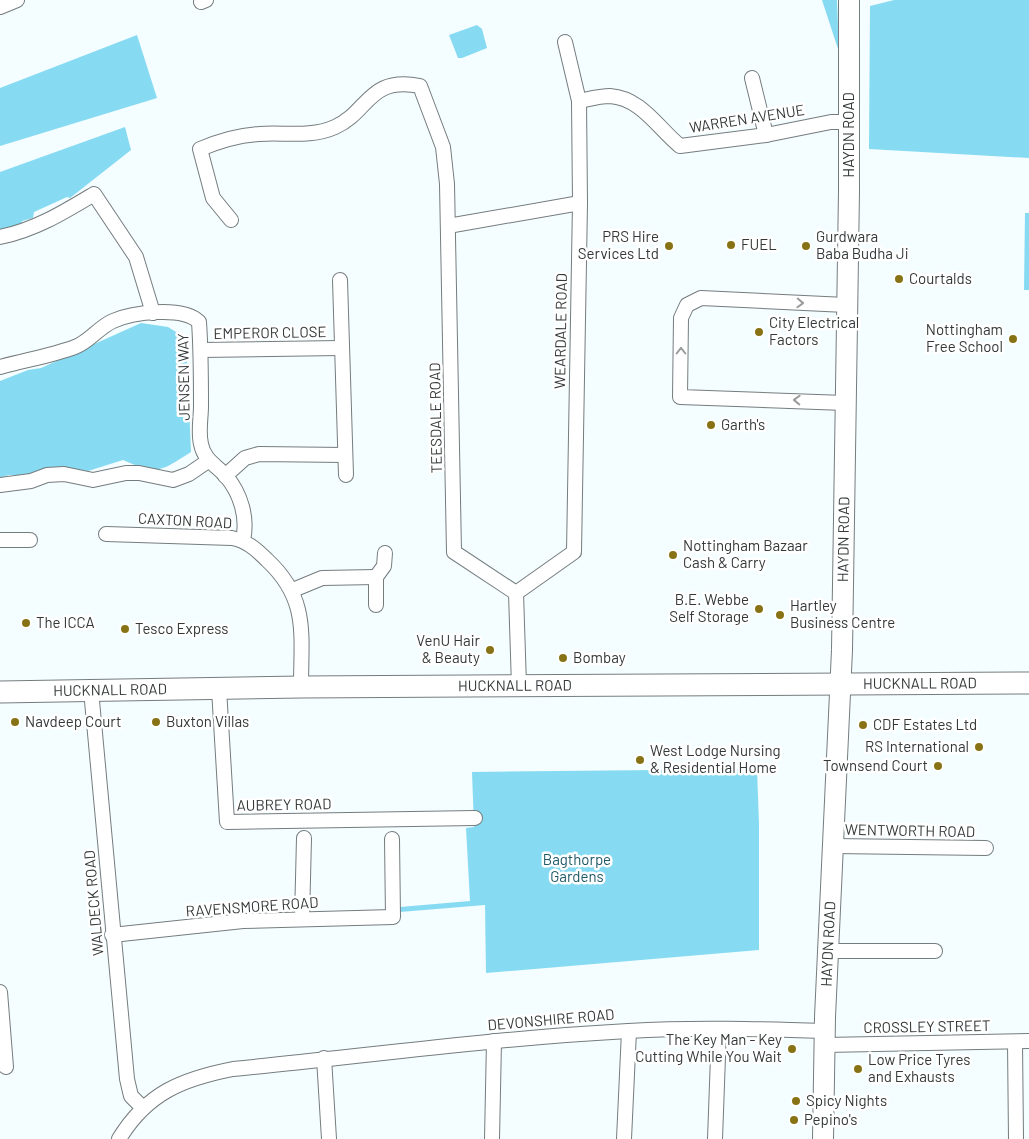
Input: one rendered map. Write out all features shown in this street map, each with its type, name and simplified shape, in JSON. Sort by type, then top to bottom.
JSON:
[{"type":"main road","name":"HUCKNALL ROAD","points":[[0,692],[301,687],[1029,683]]},
{"type":"street","points":[[0,7],[17,0]]},
{"type":"street","name":"HAYDN ROAD","points":[[823,1139],[828,951],[840,684],[849,0]]},
{"type":"street","name":"WEARDALE ROAD","points":[[516,593],[574,552],[580,203],[579,101],[565,42]]},
{"type":"street","points":[[752,78],[766,135]]},
{"type":"street","name":"TEESDALE ROAD","points":[[231,220],[213,198],[200,149],[222,140],[259,134],[317,133],[337,126],[368,98],[385,87],[420,86],[444,146],[448,226],[454,552],[516,593]]},
{"type":"street","name":"WARREN AVENUE","points":[[579,101],[609,96],[627,99],[657,123],[680,146],[766,135],[831,122],[848,122]]},
{"type":"street","points":[[0,237],[14,234],[50,220],[94,194],[136,256],[153,313]]},
{"type":"street","points":[[448,226],[580,203]]},
{"type":"street","name":"EMPEROR CLOSE","points":[[340,280],[340,348],[346,474]]},
{"type":"street","points":[[845,403],[680,397],[681,318],[687,304],[701,298],[846,306]]},
{"type":"street","name":"JENSEN WAY","points":[[0,367],[78,346],[112,321],[153,313],[183,313],[193,316],[199,322],[201,350],[201,444],[208,461]]},
{"type":"street","name":"EMPEROR CLOSE","points":[[201,350],[340,348]]},
{"type":"street","points":[[225,476],[245,458],[259,454],[345,455]]},
{"type":"street","points":[[0,485],[31,481],[47,474],[64,474],[93,480],[126,473],[173,480],[189,474],[208,461],[225,476],[236,491],[246,528],[243,540]]},
{"type":"street","name":"CAXTON ROAD","points":[[106,534],[243,540],[273,565],[293,590],[300,611],[301,687]]},
{"type":"street","points":[[0,540],[30,540]]},
{"type":"street","points":[[376,605],[376,577],[384,566],[386,553]]},
{"type":"street","points":[[293,590],[322,578],[376,577]]},
{"type":"street","points":[[516,593],[519,686]]},
{"type":"street","name":"AUBREY ROAD","points":[[219,689],[227,822],[475,818]]},
{"type":"street","name":"WALDECK ROAD","points":[[91,690],[112,935],[127,1079],[131,1096],[142,1107]]},
{"type":"street","points":[[302,919],[304,838]]},
{"type":"street","name":"RAVENSMORE ROAD","points":[[112,935],[243,921],[393,916],[392,839]]},
{"type":"street","name":"WENTWORTH ROAD","points":[[833,846],[986,848]]},
{"type":"street","points":[[828,951],[935,951]]},
{"type":"street","points":[[0,992],[2,1053],[6,1067]]},
{"type":"street","points":[[715,1139],[719,1029]]},
{"type":"street","name":"DEVONSHIRE ROAD","points":[[118,1139],[142,1107],[179,1082],[200,1075],[233,1069],[494,1041],[628,1031],[719,1029],[825,1038]]},
{"type":"street","points":[[624,1139],[628,1031]]},
{"type":"street","name":"CROSSLEY STREET","points":[[825,1038],[1022,1042]]},
{"type":"street","points":[[492,1139],[494,1041]]},
{"type":"street","points":[[1016,1139],[1022,1042]]},
{"type":"street","points":[[324,1058],[329,1139]]},
{"type":"green space","points":[[822,0],[837,0],[839,52]]},
{"type":"green space","points":[[894,0],[1029,0],[1029,158],[869,149],[870,6]]},
{"type":"green space","points":[[477,25],[482,29],[487,48],[458,58],[449,35]]},
{"type":"green space","points":[[137,35],[157,98],[0,146],[0,88]]},
{"type":"green space","points":[[125,127],[131,150],[70,198],[67,197],[34,212],[33,218],[22,221],[22,224],[4,230],[0,229],[0,172]]},
{"type":"green space","points":[[1025,213],[1029,213],[1029,290],[1024,290]]},
{"type":"green space","points":[[141,323],[168,327],[186,338],[191,452],[172,464],[158,469],[144,468],[123,460],[88,471],[58,468],[37,471],[36,476],[9,475],[0,478],[0,381],[28,370],[41,368]]},
{"type":"green space","name":"Bagthorpe Gardens","points":[[757,769],[759,950],[486,973],[485,905],[400,912],[400,907],[470,901],[466,828],[474,827],[472,772]]},
{"type":"place","name":"FUEL","points":[[731,245]]},
{"type":"place","name":"PRS Hire Services Ltd","points":[[669,246]]},
{"type":"place","name":"Gurdwara Baba Budha Ji","points":[[806,246]]},
{"type":"place","name":"Courtalds","points":[[899,279]]},
{"type":"place","name":"City Electrical Factors","points":[[759,332]]},
{"type":"place","name":"Nottingham Free School","points":[[1013,339]]},
{"type":"place","name":"Garth's","points":[[711,425]]},
{"type":"place","name":"Nottingham Bazaar Cash & Carry","points":[[673,555]]},
{"type":"place","name":"B.E. Webbe Self Storage","points":[[759,609]]},
{"type":"place","name":"Hartley Business Centre","points":[[780,615]]},
{"type":"place","name":"The ICCA","points":[[26,623]]},
{"type":"place","name":"Tesco Express","points":[[125,629]]},
{"type":"place","name":"VenU Hair & Beauty","points":[[490,650]]},
{"type":"place","name":"Bombay","points":[[563,658]]},
{"type":"place","name":"Navdeep Court","points":[[15,722]]},
{"type":"place","name":"Buxton Villas","points":[[156,722]]},
{"type":"place","name":"CDF Estates Ltd","points":[[863,725]]},
{"type":"place","name":"RS International","points":[[979,747]]},
{"type":"place","name":"West Lodge Nursing & Residential Home","points":[[640,760]]},
{"type":"place","name":"Townsend Court","points":[[938,766]]},
{"type":"place","name":"The Key Man - Key Cutting While You Wait","points":[[792,1049]]},
{"type":"place","name":"Low Price Tyres and Exhausts","points":[[858,1069]]},
{"type":"place","name":"Spicy Nights","points":[[796,1101]]},
{"type":"place","name":"Pepino's","points":[[794,1120]]}]
